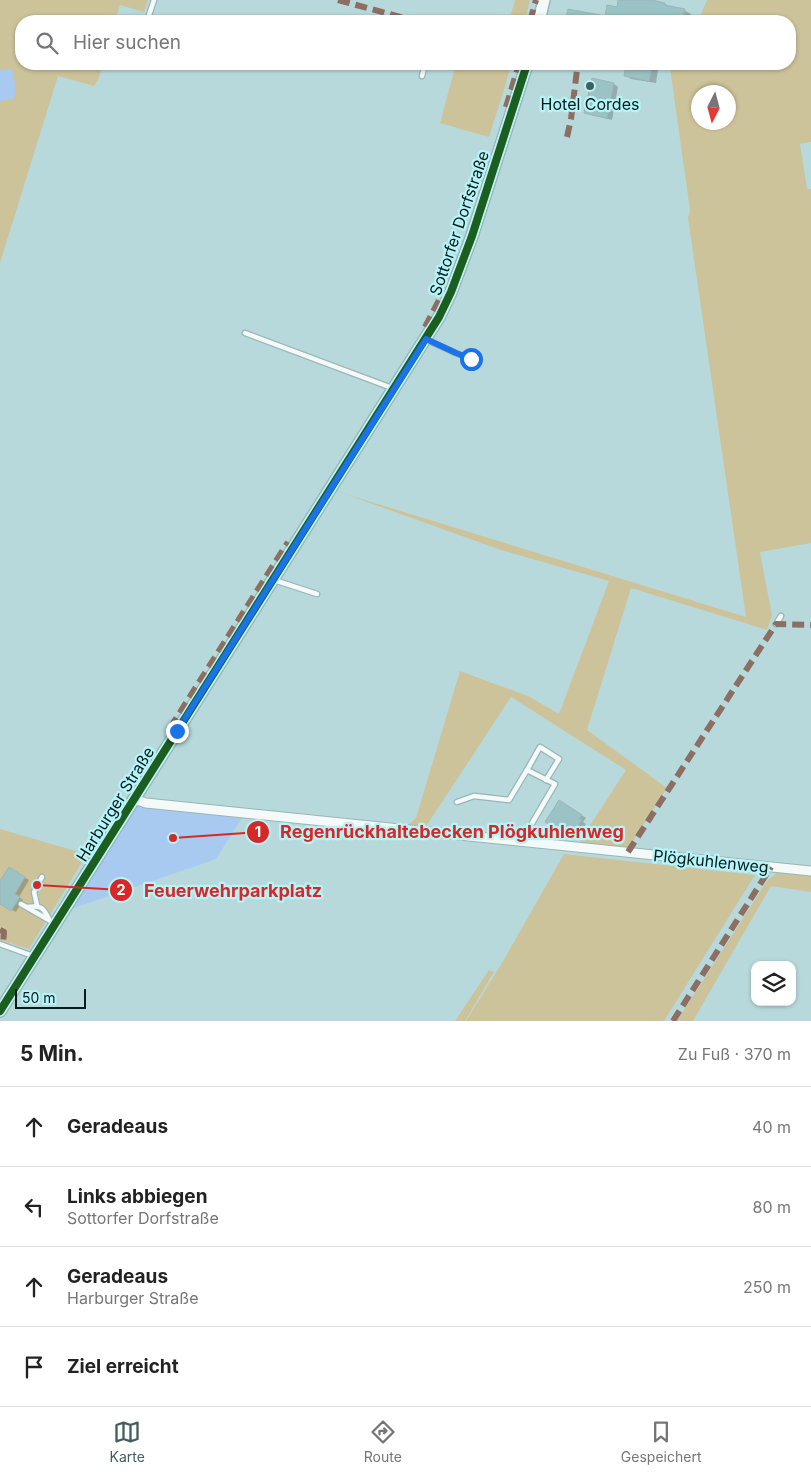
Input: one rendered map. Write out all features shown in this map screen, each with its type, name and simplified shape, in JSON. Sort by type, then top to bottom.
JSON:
[{"type":"street","points":[[540,15],[544,0]]},
{"type":"street","name":"Sottorfer Dorfstraße","points":[[365,434],[426,339],[447,300],[462,264],[525,70]]},
{"type":"street","name":"Harburger Straße","points":[[0,1011],[34,957],[53,922],[134,799],[365,434]]},
{"type":"street","name":"Plögkuhlenweg","points":[[134,799],[146,803],[811,872]]},
{"type":"lane","points":[[149,15],[154,0]]},
{"type":"lane","points":[[422,76],[424,70]]},
{"type":"lane","points":[[245,333],[394,389]]},
{"type":"lane","points":[[426,339],[471,359]]},
{"type":"lane","points":[[273,580],[316,594]]},
{"type":"lane","points":[[776,624],[782,616]]},
{"type":"lane","points":[[457,802],[474,796],[509,800],[540,747],[559,759],[546,780]]},
{"type":"lane","points":[[527,770],[555,784],[531,825],[527,843]]},
{"type":"lane","points":[[42,877],[34,892],[37,905],[44,910],[53,922]]},
{"type":"lane","points":[[21,904],[53,922]]},
{"type":"lane","points":[[27,907],[37,905]]},
{"type":"lane","points":[[0,944],[34,957]]},
{"type":"shaded area","points":[[0,0],[148,0],[144,12],[120,5],[117,15],[15,15],[15,70],[101,70],[94,86],[58,76],[0,263]]},
{"type":"shaded area","points":[[515,0],[530,0],[526,15],[511,15]]},
{"type":"shaded area","points":[[707,0],[811,0],[811,142],[800,144],[807,189],[811,189],[811,543],[760,552],[772,616],[767,630],[631,588],[587,730],[667,788],[629,847],[582,844],[581,839],[626,770],[511,697],[425,828],[407,826],[416,818],[460,671],[528,696],[559,714],[609,581],[501,550],[342,493],[746,617],[688,218],[690,210],[670,70],[796,70],[796,15],[701,15]]},
{"type":"shaded area","points":[[454,70],[510,70],[489,137],[440,123]]},
{"type":"shaded area","points":[[0,829],[79,852],[86,856],[29,949],[0,940]]},
{"type":"shaded area","points":[[564,854],[755,875],[664,1021],[466,1021],[502,963]]},
{"type":"shaded area","points":[[778,872],[811,876],[811,892],[771,886],[693,1021],[677,1021],[767,881]]},
{"type":"shaded area","points":[[489,970],[494,972],[465,1021],[455,1021]]},
{"type":"water","points":[[12,69],[16,91],[13,99],[0,101],[0,70]]},
{"type":"water","points":[[136,806],[243,816],[216,859],[71,909]]},
{"type":"building","points":[[618,0],[652,0],[685,9],[684,15],[605,15],[607,5],[617,7]]},
{"type":"building","points":[[568,9],[600,15],[566,15]]},
{"type":"building","points":[[625,70],[652,70],[649,81],[624,76]]},
{"type":"building","points":[[592,78],[614,83],[607,118],[584,113]]},
{"type":"building","points":[[559,800],[582,815],[579,819],[582,820],[575,830],[572,828],[567,836],[545,822]]},
{"type":"building","points":[[9,867],[25,877],[15,894],[20,897],[11,911],[0,904],[0,881]]},
{"type":"marked path","points":[[338,0],[393,15]]},
{"type":"marked path","points":[[532,15],[536,0]]},
{"type":"marked path","points":[[506,107],[517,70]]},
{"type":"marked path","points":[[567,137],[577,70]]},
{"type":"marked path","points":[[425,327],[440,298]]},
{"type":"marked path","points":[[170,728],[288,542]]},
{"type":"marked path","points":[[628,852],[776,624],[811,625]]},
{"type":"marked path","points":[[101,823],[114,831]]},
{"type":"marked path","points":[[673,1021],[771,867]]},
{"type":"marked path","points":[[0,930],[4,932],[3,945]]},
{"type":"cycle path","points":[[0,1011],[439,317],[451,292],[472,236],[525,70]]},
{"type":"place","name":"Hotel Cordes","points":[[590,86]]},
{"type":"place","name":"Regenrückhaltebecken Plögkuhlenweg","points":[[173,838]]},
{"type":"place","name":"Feuerwehrparkplatz","points":[[37,885]]},
{"type":"route","points":[[177,731],[426,339],[471,359]]}]
